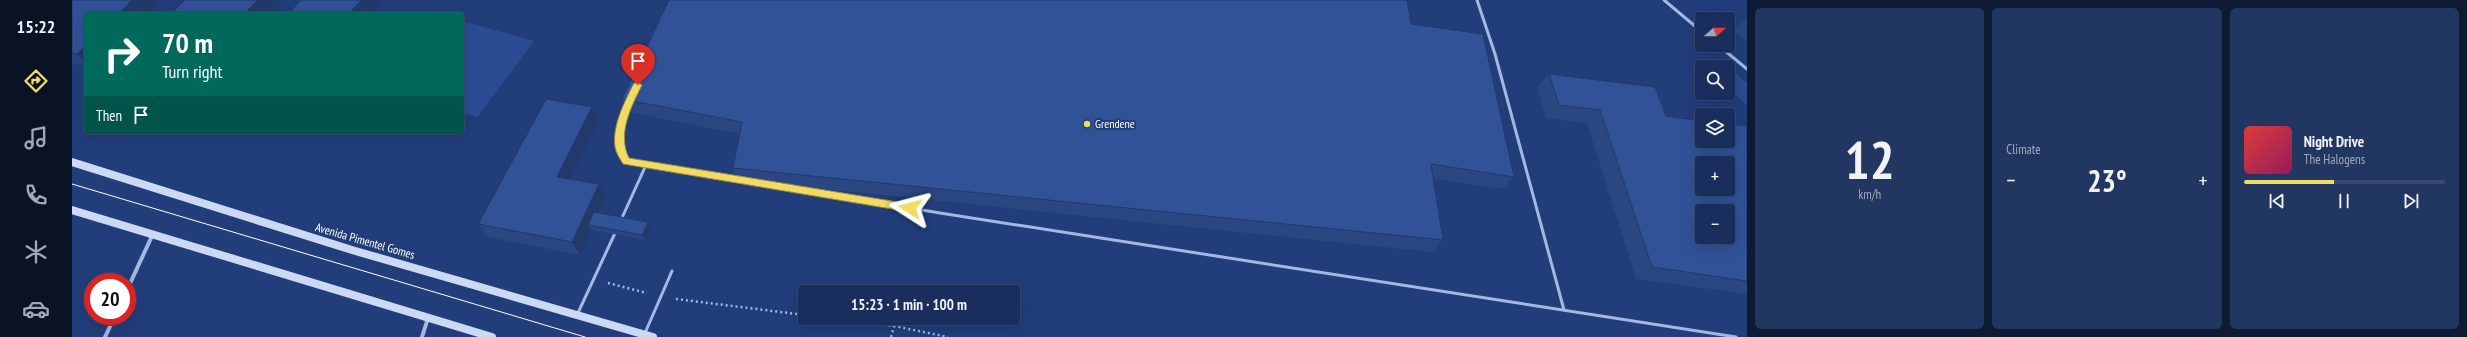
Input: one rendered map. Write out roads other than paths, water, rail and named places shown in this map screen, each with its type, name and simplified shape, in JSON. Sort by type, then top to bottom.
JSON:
[{"type":"main road","name":"Avenida Pimentel Gomes","points":[[72,162],[345,248],[648,336]]},
{"type":"main road","points":[[72,210],[152,236],[492,337]]},
{"type":"street","points":[[135,273],[152,236]]},
{"type":"street","points":[[422,337],[428,318]]},
{"type":"street","points":[[105,337],[111,325]]},
{"type":"lane","points":[[1477,0],[1495,54],[1564,310]]},
{"type":"lane","points":[[1664,0],[1695,26]]},
{"type":"lane","points":[[1726,52],[1747,69]]},
{"type":"lane","points":[[631,99],[624,113],[619,148],[626,161],[1736,337]]},
{"type":"lane","points":[[577,315],[646,165]]},
{"type":"lane","points":[[648,336],[660,297],[672,271]]},
{"type":"tram line","points":[[72,184],[585,337]]},
{"type":"place","name":"Grendene","points":[[1087,124]]}]
